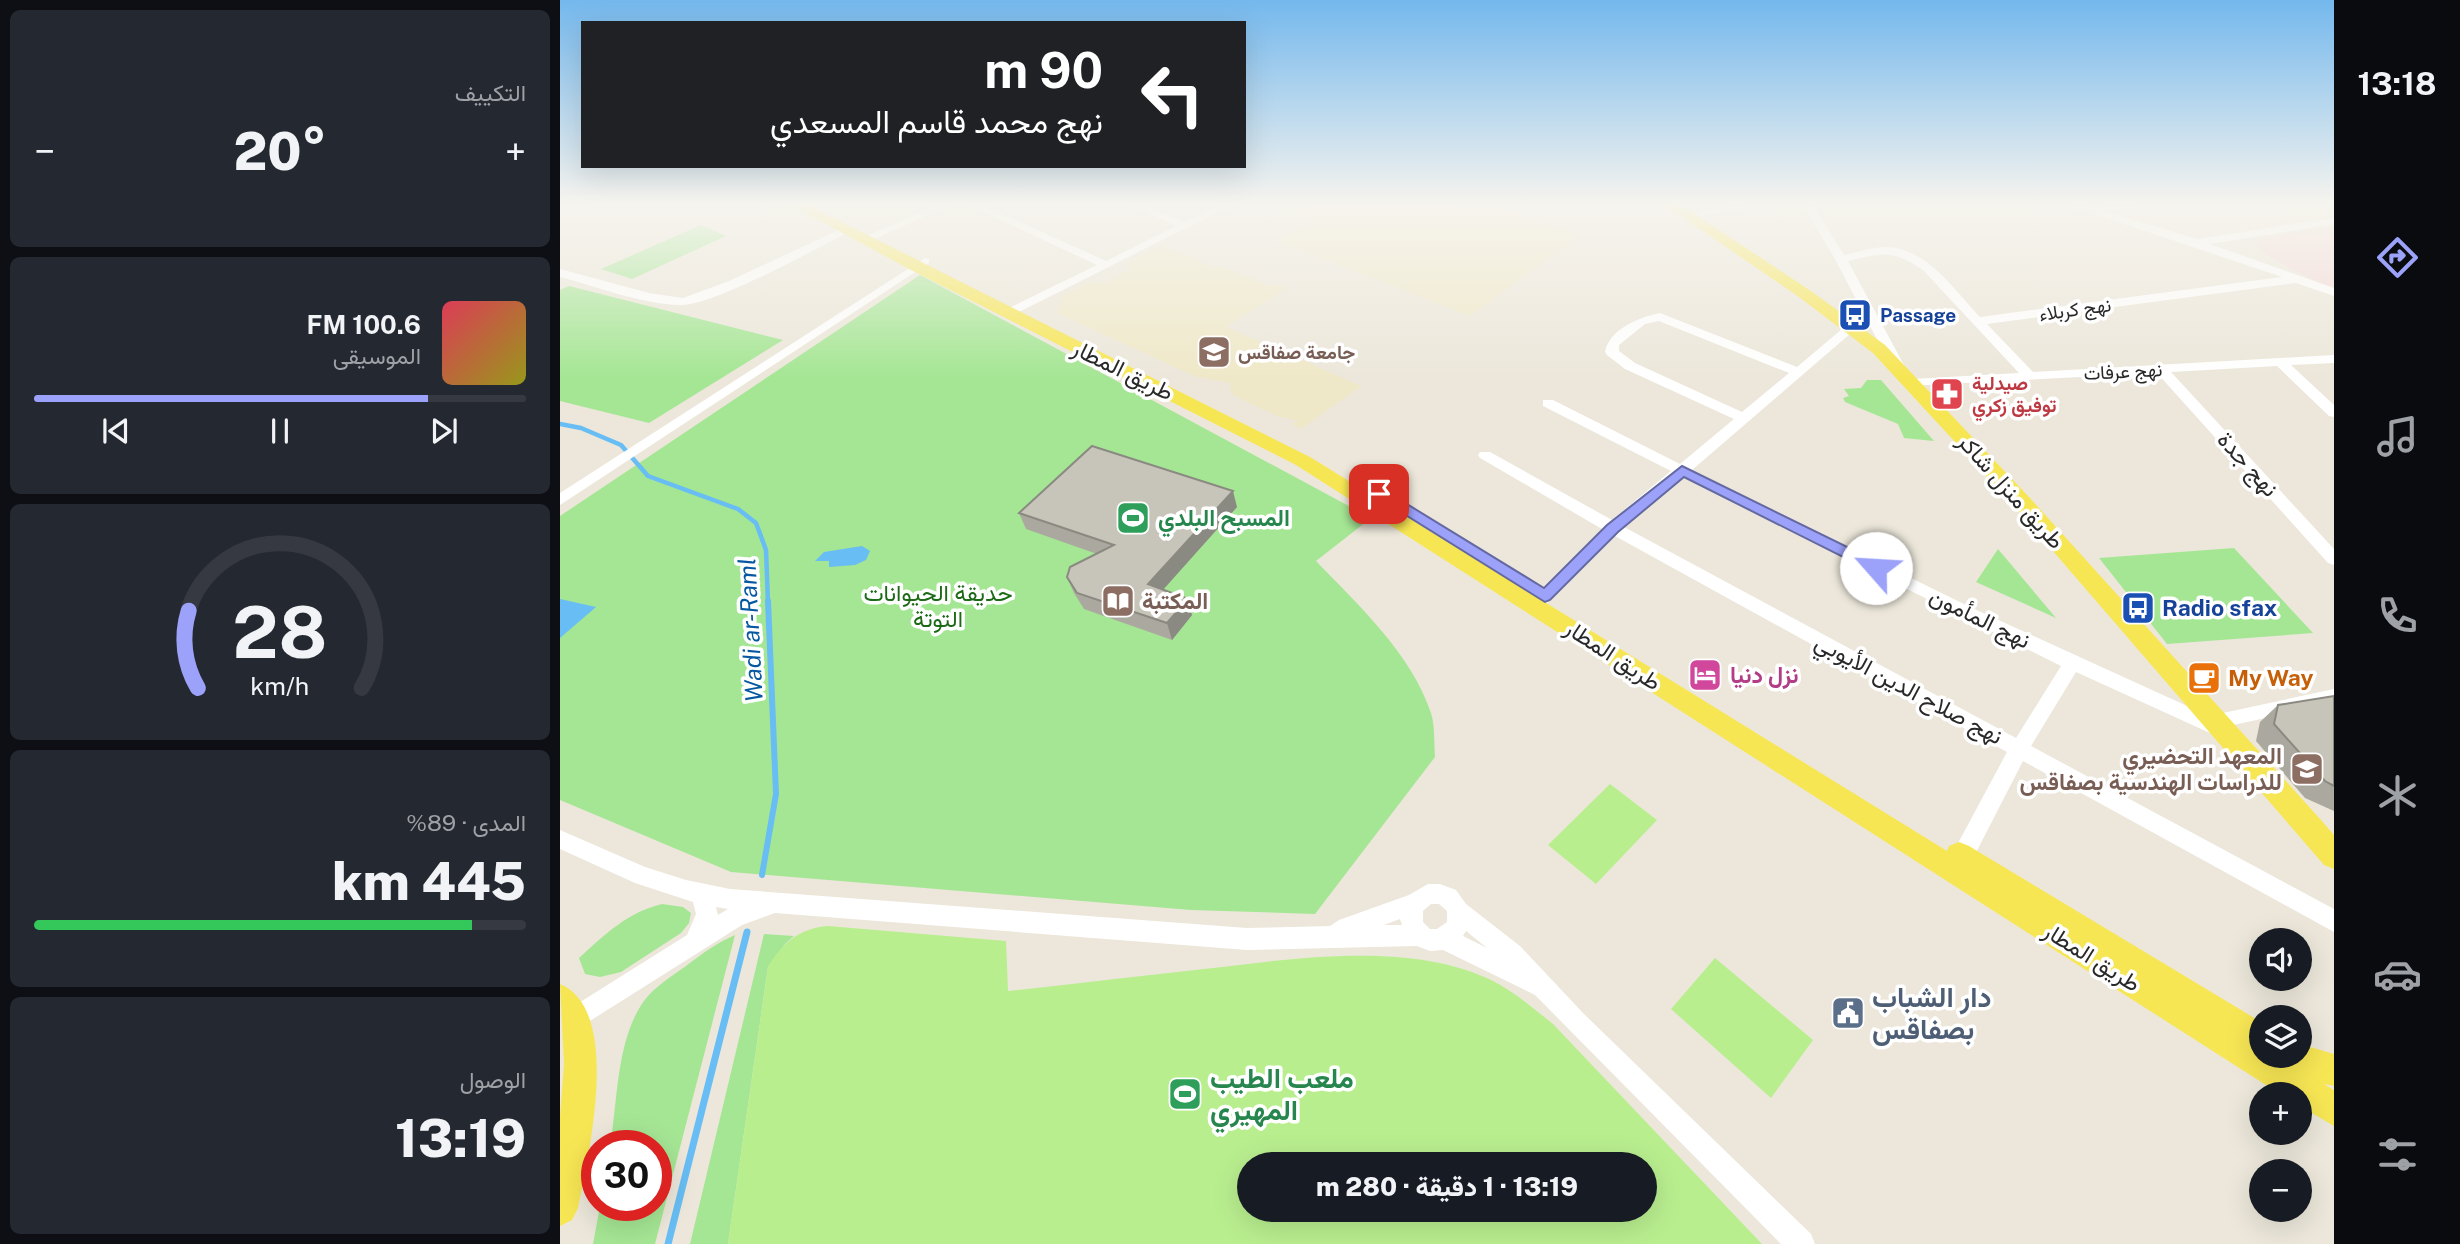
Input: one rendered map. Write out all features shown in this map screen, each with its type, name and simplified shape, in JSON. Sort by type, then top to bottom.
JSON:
[{"type":"main road","name":"طريق المطار","points":[[915,261],[1303,461],[1540,600],[1959,864],[2334,1108]]},
{"type":"main road","name":"طريق منزل شاكر","points":[[1755,261],[1852,327],[1879,349],[2022,502],[2334,856]]},
{"type":"main road","name":"طريق منزل شاكر","points":[[2312,828],[2334,847]]},
{"type":"main road","name":"طريق المطار","points":[[1959,864],[2249,1033]]},
{"type":"main road","points":[[560,1208],[568,1174],[580,1063],[567,1009]]},
{"type":"main road","points":[[2312,1065],[2334,1070]]},
{"type":"street","points":[[560,273],[648,298],[683,302],[700,298],[793,261]]},
{"type":"street","points":[[1098,261],[1104,264]]},
{"type":"street","points":[[1014,310],[1110,261]]},
{"type":"street","points":[[1842,261],[1906,377]]},
{"type":"street","points":[[1916,261],[1979,321],[2029,376]]},
{"type":"street","points":[[2245,261],[2334,292]]},
{"type":"street","points":[[2258,261],[2264,268]]},
{"type":"street","points":[[560,500],[921,264]]},
{"type":"street","name":"نهج كربلاء","points":[[1979,321],[2296,279]]},
{"type":"street","points":[[1743,418],[1630,366],[1612,352],[1614,344],[1641,321],[1660,317],[1798,372]]},
{"type":"street","points":[[1540,600],[1613,528],[1852,327]]},
{"type":"street","name":"نهج عرفات","points":[[1906,377],[2029,376],[2334,359]]},
{"type":"street","points":[[2282,364],[2334,413]]},
{"type":"street","name":"نهج جدة","points":[[2161,370],[2334,559]]},
{"type":"street","name":"نهج المأمون","points":[[1548,403],[2072,663],[2221,727]]},
{"type":"street","name":"نهج صلاح الدين الأيوبي","points":[[1485,454],[1613,528],[2334,921]]},
{"type":"street","points":[[1959,864],[2019,749],[2072,663]]},
{"type":"street","points":[[2221,727],[2334,696]]},
{"type":"street","points":[[560,839],[644,877],[702,895],[777,904],[1247,939],[1432,937],[1456,928],[1459,912]]},
{"type":"street","points":[[1316,939],[1415,903],[1435,893],[1450,899],[1459,912],[1512,954],[1801,1244]]},
{"type":"street","points":[[694,942],[707,914],[702,895]]},
{"type":"street","points":[[1415,903],[1411,923],[1432,937],[1544,988]]},
{"type":"street","points":[[567,1009],[694,942],[736,916],[777,904]]},
{"type":"shaded area","points":[[1131,261],[1199,261],[1216,268],[1221,266],[1272,287],[1275,284],[1287,288],[1226,327],[1361,386],[1301,429],[1292,424],[1296,420],[1279,417],[1231,394],[1230,383],[1197,377],[1057,313],[1061,297],[1092,281],[1104,283],[1130,269],[1125,264]]},
{"type":"shaded area","points":[[1329,261],[1545,261],[1470,316]]},
{"type":"shaded area","points":[[2277,261],[2334,261],[2334,289]]},
{"type":"green space","points":[[619,261],[671,261],[632,279],[601,269]]},
{"type":"green space","name":"حديقة الحيوانات التوتة","points":[[920,275],[1371,518],[1316,561],[1382,631],[1411,670],[1431,713],[1435,757],[1315,914],[1191,910],[731,872],[560,800],[560,516]]},
{"type":"green space","points":[[569,286],[783,340],[649,423],[560,401],[560,290]]},
{"type":"green space","points":[[1867,380],[1881,380],[1934,441],[1904,438],[1898,424],[1845,402],[1843,398],[1849,396],[1844,389],[1861,388]]},
{"type":"green space","points":[[2234,548],[2313,633],[2167,644],[2099,558]]},
{"type":"green space","points":[[1998,549],[2056,618],[1976,582]]},
{"type":"green space","points":[[1610,784],[1657,820],[1596,884],[1548,845]]},
{"type":"green space","points":[[662,904],[683,907],[691,913],[689,923],[681,933],[621,972],[600,977],[585,974],[579,958],[588,949],[627,919]]},
{"type":"green space","name":"ملعب الطيب المهيري","points":[[828,926],[1006,941],[1008,991],[1274,961],[1350,956],[1425,960],[1461,968],[1501,985],[1553,1024],[1762,1244],[728,1244],[768,967],[786,944],[809,930]]},
{"type":"green space","points":[[764,934],[794,936],[768,967],[728,1244],[690,1244]]},
{"type":"green space","points":[[735,935],[672,1178],[672,1130],[612,1130],[623,1052],[635,1017],[648,996],[658,986]]},
{"type":"green space","points":[[1715,958],[1813,1040],[1771,1098],[1671,1009]]},
{"type":"green space","points":[[597,1221],[661,1221],[655,1244],[593,1244]]},
{"type":"water","points":[[862,546],[870,551],[866,560],[855,565],[829,567],[829,561],[815,561],[824,552]]},
{"type":"water","points":[[560,599],[596,607],[560,638]]},
{"type":"building","points":[[1092,446],[1233,491],[1148,584],[1188,599],[1167,623],[1077,593],[1067,577],[1070,567],[1114,545],[1019,513]]},
{"type":"building","points":[[2334,696],[2334,786],[2325,781],[2274,724],[2278,705]]},
{"type":"waterway","name":"Wadi ar-Raml","points":[[560,424],[581,428],[621,445],[648,476],[738,509],[756,523],[766,550],[768,602]]},
{"type":"waterway","name":"Wadi ar-Raml","points":[[762,875],[776,794],[768,601]]},
{"type":"waterway","name":"Wadi ar-Raml","points":[[668,1244],[747,932]]},
{"type":"place","name":"Passage","points":[[1855,315]]},
{"type":"place","name":"جامعة صفاقس","points":[[1214,352]]},
{"type":"place","name":"صيدلية توفيق زكري","points":[[1947,394]]},
{"type":"place","name":"المسبح البلدي","points":[[1133,518]]},
{"type":"place","name":"المكتبة","points":[[1118,601]]},
{"type":"place","name":"Radio sfax","points":[[2138,608]]},
{"type":"place","name":"نزل دنيا","points":[[1705,675]]},
{"type":"place","name":"My Way","points":[[2204,678]]},
{"type":"place","name":"المعهد التحضيري للدراسات الهندسية بصفاقس","points":[[2307,769]]},
{"type":"place","name":"دار الشباب بصفاقس","points":[[1848,1013]]},
{"type":"place","name":"ملعب الطيب المهيري","points":[[1185,1094]]},
{"type":"route","points":[[1379,494],[1545,596],[1613,528],[1682,470],[1876,568]]}]
